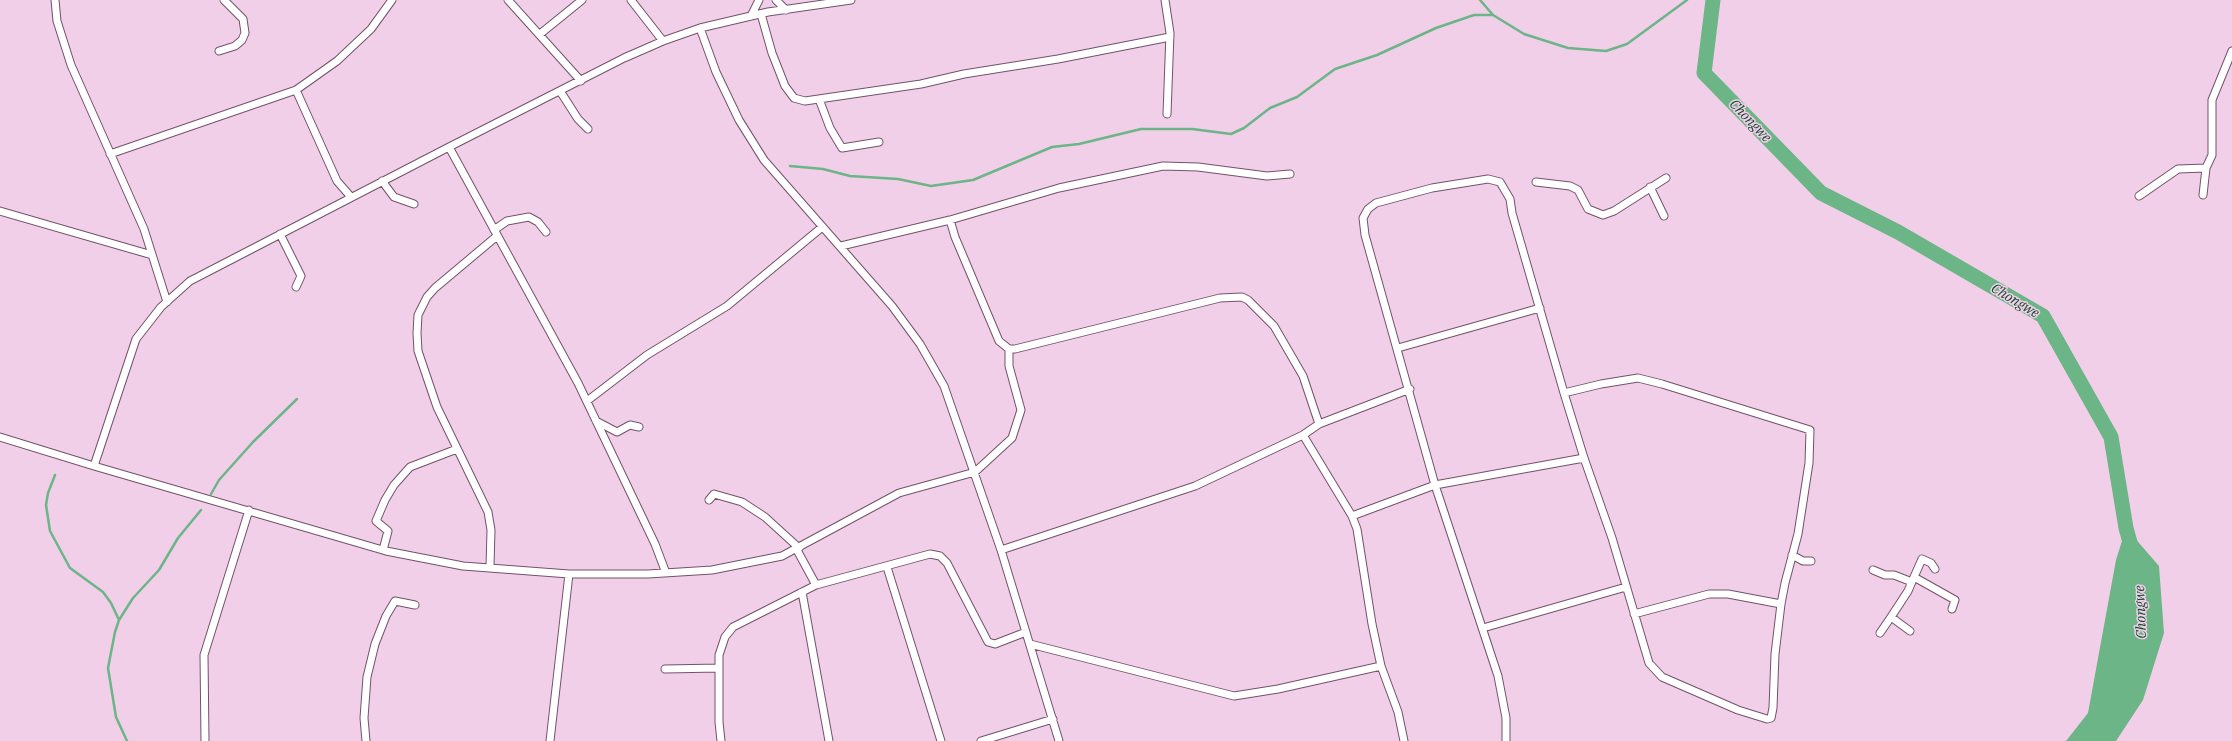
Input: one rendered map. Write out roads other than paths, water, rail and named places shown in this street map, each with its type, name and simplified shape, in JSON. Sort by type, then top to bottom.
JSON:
[{"type":"street","points":[[55,0],[57,21],[71,65],[144,229],[167,302]]},
{"type":"street","points":[[219,51],[235,46],[242,40],[245,33],[243,19],[224,0]]},
{"type":"street","points":[[110,154],[296,90],[337,62],[371,29],[392,0]]},
{"type":"street","points":[[508,0],[540,34],[580,81]]},
{"type":"street","points":[[540,34],[582,0]]},
{"type":"street","points":[[631,0],[663,41]]},
{"type":"street","points":[[750,16],[759,0]]},
{"type":"street","points":[[776,0],[786,10]]},
{"type":"street","points":[[94,466],[136,339],[167,302],[190,281],[449,147],[663,41],[700,28],[750,16],[850,0]]},
{"type":"street","points":[[1165,0],[1170,37],[1167,114]]},
{"type":"street","points":[[761,14],[772,53],[785,86],[792,96],[805,101],[921,84],[964,74],[1058,59],[1170,37]]},
{"type":"street","points":[[700,28],[716,72],[739,120],[764,160],[821,228],[841,246],[892,306],[920,344],[944,386],[1001,550],[1059,741]]},
{"type":"street","points":[[2203,195],[2206,168],[2212,155],[2212,100],[2232,51]]},
{"type":"street","points":[[296,90],[337,181],[351,197]]},
{"type":"street","points":[[560,91],[578,119],[588,129]]},
{"type":"street","points":[[819,99],[833,135],[842,148],[879,142]]},
{"type":"street","points":[[449,147],[587,402],[655,544],[666,573]]},
{"type":"street","points":[[841,246],[950,220],[1059,188],[1163,166],[1198,167],[1267,176],[1290,174]]},
{"type":"street","points":[[2140,196],[2178,169],[2206,168]]},
{"type":"street","points":[[1536,182],[1570,186],[1578,190],[1588,209],[1603,215],[1614,211],[1666,178]]},
{"type":"street","points":[[1506,741],[1506,718],[1498,676],[1436,485],[1410,389],[1365,235],[1364,218],[1368,209],[1376,203],[1460,183],[1488,179],[1500,182],[1510,199],[1512,213],[1564,393],[1649,663],[1662,677],[1738,710],[1767,719],[1771,718],[1773,708],[1775,654],[1781,604],[1798,534],[1809,463],[1810,430],[1662,384],[1638,378],[1601,384],[1564,393]]},
{"type":"street","points":[[382,181],[394,197],[414,204]]},
{"type":"street","points":[[1650,187],[1664,216]]},
{"type":"street","points":[[0,211],[152,255]]},
{"type":"street","points":[[490,567],[490,517],[437,407],[418,351],[418,315],[427,297],[435,288],[496,233],[507,221],[529,217],[538,222],[546,232]]},
{"type":"street","points":[[950,220],[955,238],[999,341],[1009,349],[1015,349],[1220,298],[1242,297],[1248,300],[1274,326],[1303,376],[1319,424]]},
{"type":"street","points":[[587,402],[647,355],[727,306],[821,228]]},
{"type":"street","points":[[280,234],[301,276],[296,287]]},
{"type":"street","points":[[1398,348],[1540,308]]},
{"type":"street","points":[[0,437],[94,466],[383,550],[463,566],[569,574],[666,573],[712,570],[782,556],[798,549],[899,493],[974,472],[1012,438],[1021,410],[1009,366],[1009,349]]},
{"type":"street","points":[[1001,550],[1196,486],[1303,435],[1319,424],[1410,389]]},
{"type":"street","points":[[596,420],[617,432],[630,425],[639,427]]},
{"type":"street","points":[[1303,435],[1352,516],[1357,529],[1372,624],[1381,666],[1398,712],[1404,741]]},
{"type":"street","points":[[383,550],[388,531],[376,521],[385,500],[394,485],[410,467],[457,449]]},
{"type":"street","points":[[1352,516],[1436,485],[1584,458]]},
{"type":"street","points":[[710,500],[714,494],[742,502],[765,517],[798,549],[816,585]]},
{"type":"street","points":[[205,741],[204,655],[249,510]]},
{"type":"street","points":[[721,741],[719,654],[725,637],[733,626],[816,585],[887,567],[930,554],[940,556],[951,570],[988,642],[995,644],[1026,632]]},
{"type":"street","points":[[1792,555],[1803,561],[1811,561]]},
{"type":"street","points":[[1880,633],[1913,580],[1922,560],[1931,563],[1935,569]]},
{"type":"street","points":[[887,567],[941,741]]},
{"type":"street","points":[[1873,570],[1886,575],[1894,575],[1913,580],[1955,600],[1952,609]]},
{"type":"street","points":[[550,741],[569,574]]},
{"type":"street","points":[[1483,628],[1626,587]]},
{"type":"street","points":[[802,592],[829,741]]},
{"type":"street","points":[[1634,614],[1709,594],[1728,594],[1781,604]]},
{"type":"street","points":[[366,741],[364,718],[367,678],[375,644],[386,616],[395,601],[415,604]]},
{"type":"street","points":[[1891,617],[1910,631]]},
{"type":"street","points":[[1030,644],[1234,696],[1278,689],[1381,666]]},
{"type":"street","points":[[665,669],[719,668]]},
{"type":"street","points":[[981,741],[1053,719]]},
{"type":"water","points":[[2126,528],[2159,566],[2164,633],[2143,700],[2116,741],[2066,741],[2088,713],[2116,560]]},
{"type":"waterway","points":[[1480,0],[1493,15],[1524,34],[1568,48],[1606,51],[1627,44],[1687,0]]},
{"type":"waterway","name":"Chongwe","points":[[1713,0],[1704,73],[1821,193],[1898,232],[2043,316],[2111,437],[2126,528],[2131,546]]},
{"type":"waterway","points":[[790,166],[823,169],[850,176],[898,179],[931,186],[973,180],[1052,147],[1079,144],[1141,129],[1192,129],[1231,134],[1244,128],[1270,108],[1297,97],[1335,69],[1377,55],[1436,28],[1474,15],[1493,15]]},
{"type":"waterway","points":[[211,494],[219,480],[253,442],[297,399]]},
{"type":"waterway","points":[[55,475],[48,493],[46,505],[50,531],[70,568],[103,592],[111,603],[119,620]]},
{"type":"waterway","points":[[127,741],[116,717],[108,668],[115,632],[119,620],[133,598],[159,570],[178,538],[201,510]]}]
